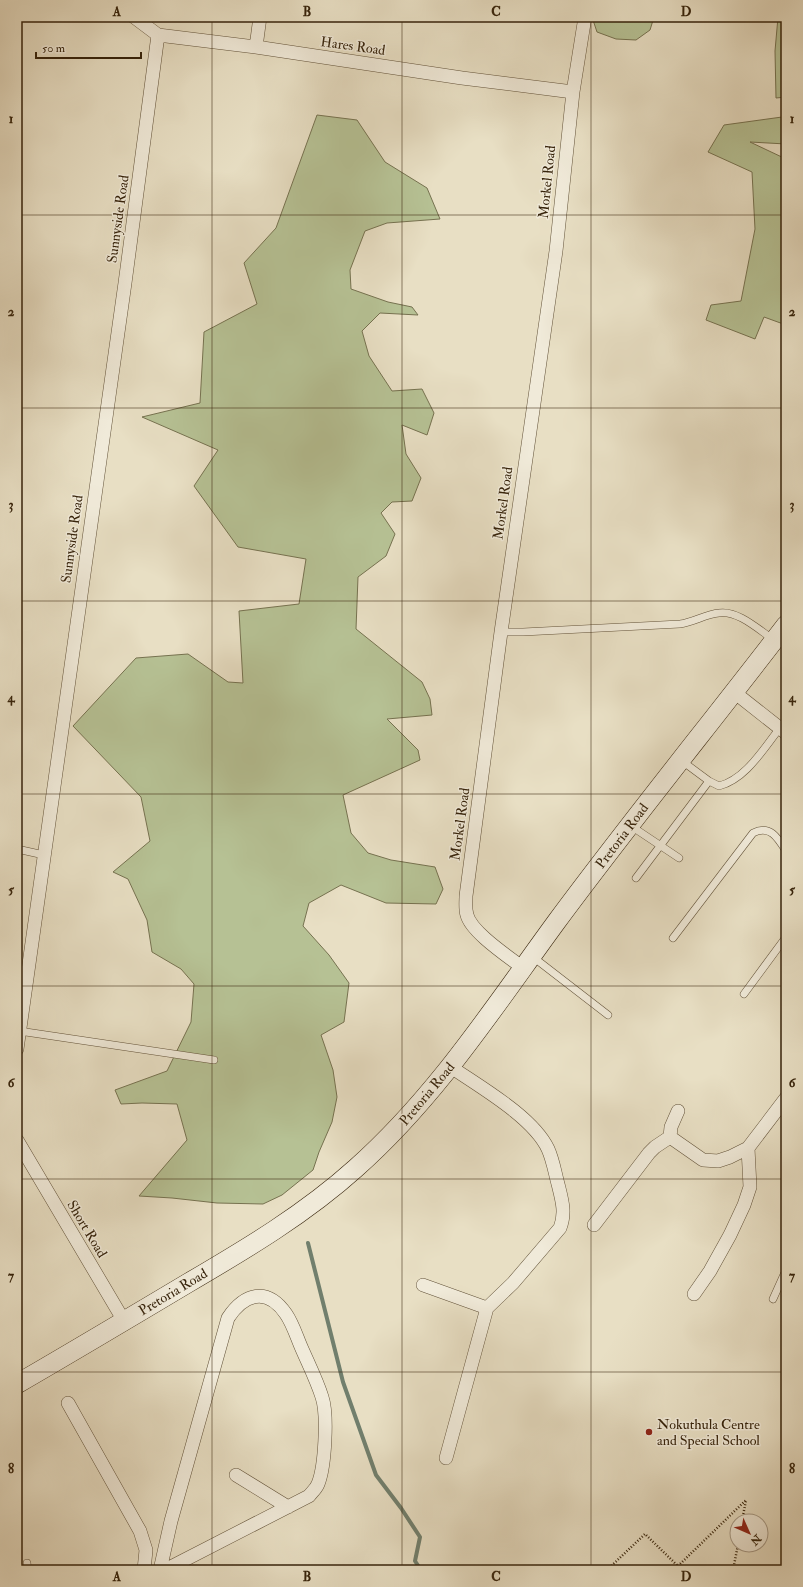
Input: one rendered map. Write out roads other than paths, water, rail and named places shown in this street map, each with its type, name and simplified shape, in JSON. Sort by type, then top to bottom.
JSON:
[{"type":"main road","name":"Pretoria Road","points":[[17,1384],[244,1250],[319,1199],[354,1170],[401,1126],[451,1067],[556,923],[630,825],[786,625]]},
{"type":"street","name":"Hares Road","points":[[134,17],[158,35],[256,47],[462,78],[573,92]]},
{"type":"street","points":[[256,47],[260,17]]},
{"type":"street","name":"Morkel Road","points":[[528,962],[483,937],[474,928],[467,915],[466,896],[501,632],[556,251],[573,92],[585,17]]},
{"type":"street","name":"Sunnyside Road","points":[[17,1049],[124,291],[158,35]]},
{"type":"street","points":[[734,692],[783,730]]},
{"type":"street","points":[[446,1458],[487,1308],[513,1282],[560,1228],[564,1219],[564,1210],[550,1156],[541,1138],[520,1116],[451,1067]]},
{"type":"street","points":[[670,1137],[703,1160],[718,1161],[730,1158],[748,1148],[786,1098]]},
{"type":"street","points":[[670,1137],[671,1127],[678,1111]]},
{"type":"street","points":[[594,1225],[649,1153],[670,1137]]},
{"type":"street","points":[[17,1140],[20,1155]]},
{"type":"street","points":[[694,1294],[730,1235],[744,1205],[750,1187],[748,1148]]},
{"type":"street","name":"Short Road","points":[[20,1155],[124,1321]]},
{"type":"street","points":[[423,1285],[487,1308]]},
{"type":"street","points":[[160,1570],[171,1521],[228,1318],[241,1303],[250,1298],[259,1296],[271,1299],[278,1303],[286,1314],[323,1398],[326,1434],[318,1484],[309,1496],[165,1570]]},
{"type":"street","points":[[68,1403],[140,1531],[146,1550],[144,1570]]},
{"type":"street","points":[[236,1475],[288,1507]]},
{"type":"lane","points":[[501,632],[680,624],[726,612],[734,614],[745,620],[774,640]]},
{"type":"lane","points":[[681,760],[709,781],[719,786],[727,784],[737,778],[783,730]]},
{"type":"lane","points":[[636,878],[709,781]]},
{"type":"lane","points":[[630,825],[679,858]]},
{"type":"lane","points":[[673,938],[753,833],[759,830],[767,831],[776,835],[786,851]]},
{"type":"lane","points":[[17,849],[44,855]]},
{"type":"lane","points":[[744,994],[786,937]]},
{"type":"lane","points":[[528,962],[608,1015]]},
{"type":"lane","points":[[19,1031],[214,1060]]},
{"type":"lane","points":[[773,1299],[786,1270]]},
{"type":"waterway","points":[[308,1243],[343,1382],[376,1475],[401,1508],[420,1537],[415,1561],[421,1570]]},
{"type":"place","name":"Nokuthula Centre and Special School","points":[[649,1432]]}]
